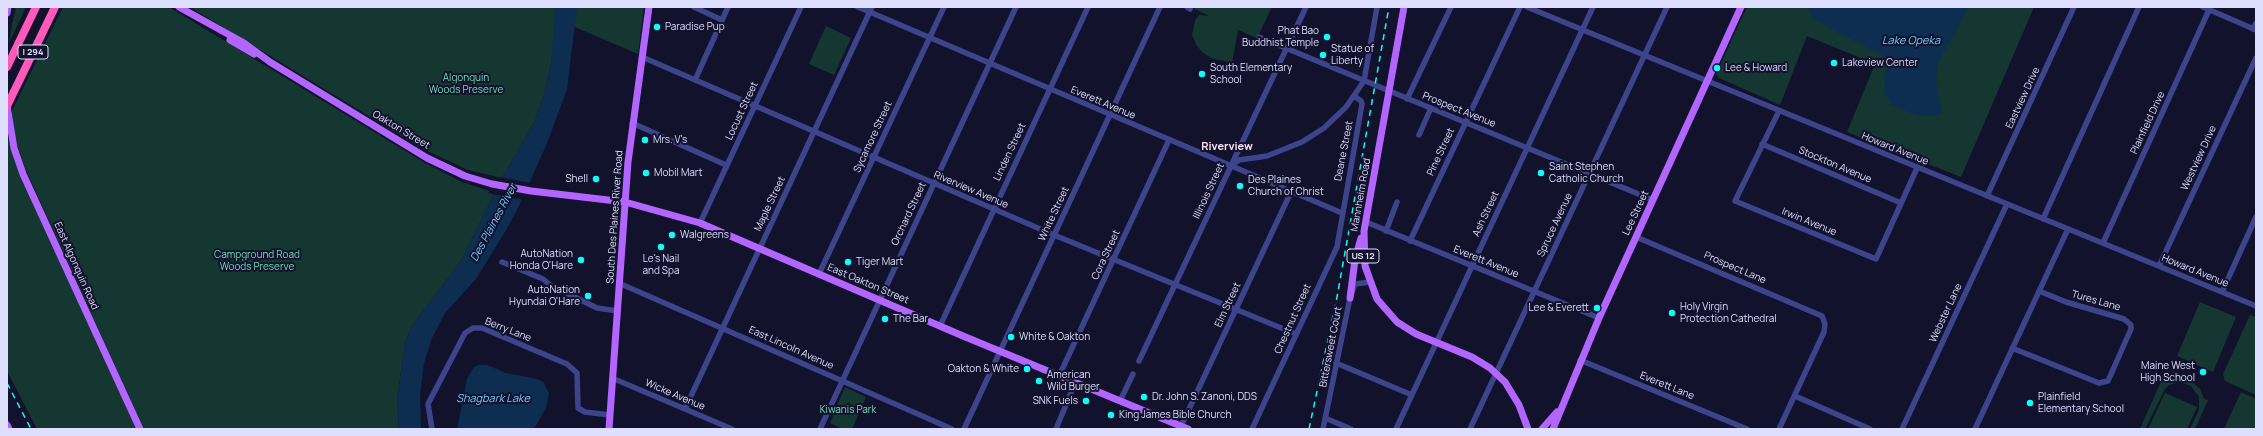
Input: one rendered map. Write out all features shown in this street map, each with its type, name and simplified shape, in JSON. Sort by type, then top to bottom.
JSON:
[{"type":"highway","name":"I 294","points":[[8,64],[36,7]]},
{"type":"highway","name":"I 294","points":[[7,106],[55,7]]},
{"type":"main road","points":[[7,11],[8,7]]},
{"type":"main road","name":"Oakton Street","points":[[179,7],[216,29],[244,43],[270,62],[427,158],[465,176],[492,184],[531,191]]},
{"type":"main road","name":"South Des Plaines River Road","points":[[609,429],[612,378],[621,284],[624,202],[632,123],[649,7]]},
{"type":"main road","name":"Mannheim Road","points":[[1404,7],[1364,231],[1364,257],[1370,282],[1377,299],[1397,322],[1416,334],[1472,357],[1496,373],[1510,388],[1526,420],[1528,429]]},
{"type":"main road","name":"Lee Street","points":[[1553,427],[1580,360],[1741,7]]},
{"type":"main road","name":"East Algonquin Road","points":[[7,106],[14,148],[24,174],[140,429]]},
{"type":"main road","name":"East Oakton Street","points":[[531,191],[624,202],[700,223],[999,352],[1184,428]]},
{"type":"main road","points":[[1350,298],[1355,260],[1364,231]]},
{"type":"main road","points":[[1542,429],[1559,410]]},
{"type":"main road","points":[[7,425],[9,429]]},
{"type":"street","points":[[694,7],[722,20]]},
{"type":"street","points":[[695,80],[728,7]]},
{"type":"street","name":"Locust Street","points":[[700,223],[801,7]]},
{"type":"street","name":"Everett Avenue","points":[[858,7],[871,9],[929,38],[1342,214]]},
{"type":"street","name":"Sycamore Street","points":[[818,274],[944,7]]},
{"type":"street","name":"Orchard Street","points":[[820,429],[1016,7]]},
{"type":"street","name":"Linden Street","points":[[940,326],[1088,7]]},
{"type":"street","name":"White Street","points":[[964,429],[1160,7]]},
{"type":"street","name":"Illinois Street","points":[[1139,361],[1306,7]]},
{"type":"street","points":[[1231,167],[1239,160],[1267,156],[1285,150],[1313,136],[1334,119],[1354,96],[1364,81],[1377,7]]},
{"type":"street","points":[[1407,98],[1451,7]]},
{"type":"street","name":"Pine Street","points":[[1410,241],[1520,7]]},
{"type":"street","name":"Howard Avenue","points":[[1527,7],[1916,168],[2256,306]]},
{"type":"street","name":"Ash Street","points":[[1396,429],[1593,7]]},
{"type":"street","name":"Spruce Avenue","points":[[1470,429],[1667,7]]},
{"type":"street","name":"Eastview Drive","points":[[1987,196],[2074,7]]},
{"type":"street","points":[[2043,219],[2139,7]]},
{"type":"street","points":[[2203,7],[2255,27]]},
{"type":"street","name":"Maple Street","points":[[685,409],[871,9]]},
{"type":"street","name":"Plainfield Drive","points":[[2103,243],[2209,10]]},
{"type":"street","name":"Prospect Avenue","points":[[1259,37],[1653,200]]},
{"type":"street","name":"Riverview Avenue","points":[[642,57],[1054,235],[1296,334]]},
{"type":"street","name":"Westview Drive","points":[[2159,266],[2256,58]]},
{"type":"street","name":"Deane Street","points":[[1342,214],[1362,104],[1362,101],[1354,96]]},
{"type":"street","points":[[1419,135],[1431,108]]},
{"type":"street","points":[[1762,144],[1779,111]]},
{"type":"street","points":[[632,123],[726,165]]},
{"type":"street","name":"Cora Street","points":[[1058,376],[1169,140]]},
{"type":"street","name":"Irwin Avenue","points":[[1762,144],[1735,201],[1876,259],[1901,203]]},
{"type":"street","name":"Stockton Avenue","points":[[1762,144],[1901,203]]},
{"type":"street","points":[[1901,203],[1916,168]]},
{"type":"street","name":"Elm Street","points":[[1184,428],[1236,309],[1291,192]]},
{"type":"street","points":[[1386,231],[1397,202]]},
{"type":"street","name":"Webster Lane","points":[[1902,429],[2007,204]]},
{"type":"street","name":"Chestnut Street","points":[[1252,429],[1337,247],[1342,214]]},
{"type":"street","points":[[2222,292],[2256,219]]},
{"type":"street","name":"Everett Avenue","points":[[1366,222],[1599,318]]},
{"type":"street","points":[[1975,429],[2068,229]]},
{"type":"street","name":"Prospect Lane","points":[[1636,237],[1817,313],[1824,320],[1824,332],[1795,396]]},
{"type":"street","points":[[502,262],[543,279],[550,285],[597,308],[618,311]]},
{"type":"street","name":"Bittersweet Court","points":[[1323,429],[1350,298],[1355,284],[1370,282]]},
{"type":"street","name":"East Lincoln Avenue","points":[[621,284],[723,327],[952,429]]},
{"type":"street","name":"Tures Lane","points":[[2012,348],[2099,383],[2108,381],[2132,329],[2131,325],[2124,319],[2066,302],[2039,291]]},
{"type":"street","name":"Berry Lane","points":[[432,429],[428,404],[465,334],[473,328],[482,328],[567,364],[578,373],[578,408],[585,412],[610,415]]},
{"type":"street","name":"Everett Lane","points":[[1580,360],[1747,429]]},
{"type":"street","points":[[1336,363],[1412,395]]},
{"type":"street","points":[[1120,402],[1133,374]]},
{"type":"street","name":"Wicke Avenue","points":[[612,378],[732,429]]},
{"type":"street","points":[[1056,429],[1075,383]]},
{"type":"street","points":[[1779,429],[1795,396],[1870,429]]},
{"type":"street","points":[[1325,418],[1351,429]]},
{"type":"green space","points":[[16,7],[26,7],[9,43],[12,25]]},
{"type":"green space","name":"Campground Road Woods Preserve","points":[[63,7],[169,7],[425,163],[462,182],[494,194],[461,261],[412,326],[405,343],[397,400],[399,429],[144,429],[25,168],[15,138],[10,115]]},
{"type":"green space","name":"Algonquin Woods Preserve","points":[[190,7],[644,7],[638,54],[556,19],[551,64],[544,95],[535,121],[502,178],[468,170],[421,148]]},
{"type":"green space","points":[[1191,7],[1272,7],[1257,38],[1238,30],[1232,63],[1211,58],[1202,52],[1196,44],[1192,35],[1195,20],[1199,15],[1209,16]]},
{"type":"green space","points":[[1747,7],[2034,7],[1961,177],[1847,132],[1875,64],[1807,36],[1780,105],[1719,78],[1716,74]]},
{"type":"green space","points":[[826,26],[851,38],[834,75],[809,64]]},
{"type":"green space","points":[[7,135],[17,166],[136,429],[37,429],[7,371]]},
{"type":"green space","points":[[2200,302],[2236,317],[2213,372],[2177,356]]},
{"type":"green space","points":[[2250,315],[2256,317],[2256,395],[2225,381],[2223,374]]},
{"type":"green space","points":[[2163,377],[2167,379],[2166,381],[2178,378],[2192,382],[2200,389],[2204,399],[2208,400],[2195,429],[2190,429],[2199,410],[2199,397],[2191,386],[2180,382],[2169,385],[2165,389],[2145,429],[2140,429]]},
{"type":"green space","name":"Kiwanis Park","points":[[845,387],[866,397],[852,429],[843,429],[830,423]]},
{"type":"green space","points":[[2241,392],[2256,399],[2256,429],[2224,429]]},
{"type":"green space","points":[[2165,393],[2197,407],[2187,429],[2148,429]]},
{"type":"water","name":"Des Plaines River","points":[[555,7],[577,7],[567,89],[548,141],[519,206],[506,230],[476,279],[445,313],[432,338],[424,363],[420,395],[421,429],[399,429],[397,400],[405,343],[412,326],[461,261],[502,178],[535,121],[544,95],[551,64]]},
{"type":"water","name":"Lake Opeka","points":[[1806,7],[1969,7],[1938,63],[1936,78],[1941,112],[1935,116],[1918,116],[1892,105],[1884,92],[1886,65],[1882,55],[1827,27],[1813,18]]},
{"type":"water","name":"Shagbark Lake","points":[[479,365],[487,365],[506,373],[538,379],[543,382],[549,393],[546,408],[534,429],[457,429],[467,379],[474,367]]},
{"type":"pier","points":[[500,177],[531,183],[524,200],[492,194]]},
{"type":"railway","points":[[1309,429],[1337,297],[1389,7]]},
{"type":"railway","points":[[7,383],[31,429]]},
{"type":"place","name":"Paradise Pup","points":[[657,27]]},
{"type":"place","name":"Phat Bao Buddhist Temple","points":[[1327,37]]},
{"type":"place","name":"Statue of Liberty","points":[[1323,55]]},
{"type":"place","name":"Lakeview Center","points":[[1834,63]]},
{"type":"place","name":"Lee & Howard","points":[[1717,68]]},
{"type":"place","name":"South Elementary School","points":[[1202,74]]},
{"type":"place","name":"Mrs. V's","points":[[645,140]]},
{"type":"place","name":"Mobil Mart","points":[[646,173]]},
{"type":"place","name":"Saint Stephen Catholic Church","points":[[1541,173]]},
{"type":"place","name":"Shell","points":[[596,179]]},
{"type":"place","name":"Des Plaines Church of Christ","points":[[1240,186]]},
{"type":"place","name":"Walgreens","points":[[672,235]]},
{"type":"place","name":"Le's Nail and Spa","points":[[661,247]]},
{"type":"place","name":"AutoNation Honda O'Hare","points":[[581,260]]},
{"type":"place","name":"Tiger Mart","points":[[848,262]]},
{"type":"place","name":"AutoNation Hyundai O'Hare","points":[[588,296]]},
{"type":"place","name":"Lee & Everett","points":[[1597,308]]},
{"type":"place","name":"Holy Virgin Protection Cathedral","points":[[1672,313]]},
{"type":"place","name":"The Bar","points":[[885,319]]},
{"type":"place","name":"White & Oakton","points":[[1011,337]]},
{"type":"place","name":"Oakton & White","points":[[1027,369]]},
{"type":"place","name":"Maine West High School","points":[[2203,372]]},
{"type":"place","name":"American Wild Burger","points":[[1039,381]]},
{"type":"place","name":"Dr. John S. Zanoni, DDS","points":[[1144,397]]},
{"type":"place","name":"SNK Fuels","points":[[1086,401]]},
{"type":"place","name":"Plainfield Elementary School","points":[[2030,403]]},
{"type":"place","name":"King James Bible Church","points":[[1111,415]]},
{"type":"district","name":"Riverview","points":[[1227,147]]}]
